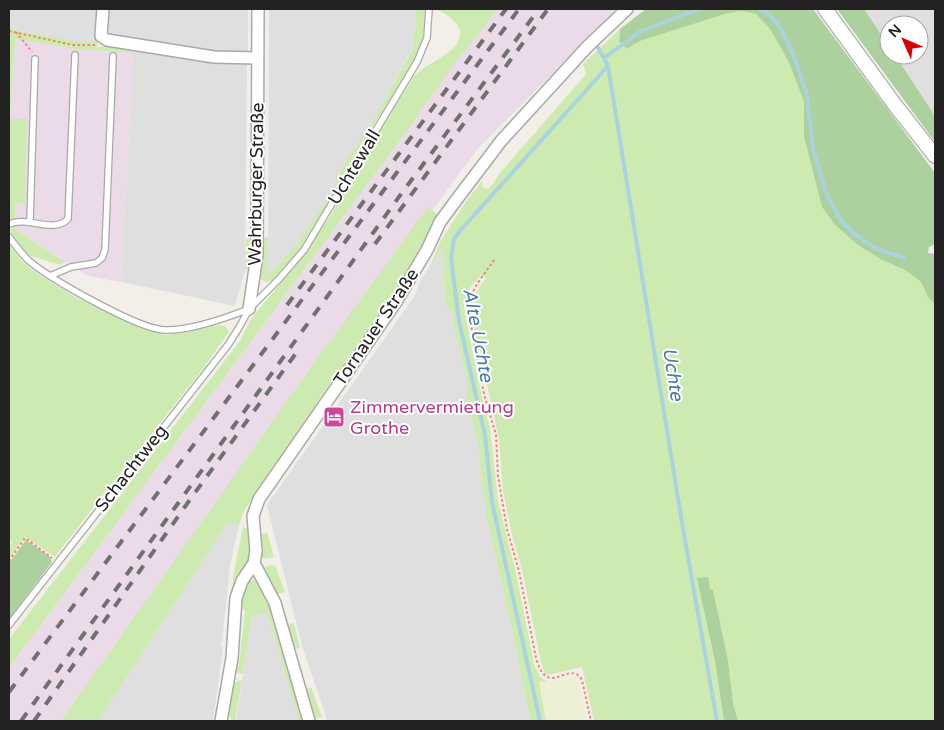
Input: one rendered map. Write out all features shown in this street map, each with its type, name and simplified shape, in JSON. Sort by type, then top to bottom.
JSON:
[{"type":"street","points":[[103,9],[101,36],[107,40],[214,57],[257,58]]},
{"type":"street","name":"Wahrburger Straße","points":[[249,309],[256,255],[258,9]]},
{"type":"street","name":"Tornauer Straße","points":[[221,721],[232,658],[236,598],[242,581],[254,563],[256,551],[253,516],[259,499],[396,302],[427,250],[440,222],[451,207],[501,141],[587,47],[627,9]]},
{"type":"street","points":[[825,9],[935,156]]},
{"type":"street","points":[[254,563],[275,603],[309,721]]},
{"type":"lane","name":"Uchtewall","points":[[249,309],[304,250],[318,228],[346,178],[417,62],[427,38],[429,9]]},
{"type":"lane","points":[[9,224],[30,222],[56,226],[63,224],[68,219],[75,55]]},
{"type":"lane","points":[[50,276],[71,267],[96,263],[102,258],[105,250],[113,56]]},
{"type":"lane","points":[[30,222],[35,59]]},
{"type":"lane","points":[[9,237],[29,261],[50,276],[120,314],[147,326],[161,330],[174,330],[233,316],[249,309]]},
{"type":"lane","name":"Schachtweg","points":[[9,625],[57,561],[228,345],[249,309]]},
{"type":"path","points":[[9,31],[74,45],[93,46],[107,40]]},
{"type":"path","points":[[16,32],[35,59]]},
{"type":"path","points":[[494,260],[472,292],[468,301],[468,309],[484,394],[496,435],[498,476],[507,529],[519,572],[540,670],[545,676],[549,677],[574,673],[579,675],[582,680],[591,721]]},
{"type":"path","points":[[9,561],[25,538],[57,561]]},
{"type":"shaded area","points":[[9,9],[100,9],[97,42],[76,41],[9,29]]},
{"type":"shaded area","points":[[107,9],[248,9],[248,53],[215,53],[105,36]]},
{"type":"shaded area","points":[[269,9],[416,9],[416,34],[414,34],[414,45],[376,116],[344,164],[329,196],[297,244],[268,276]]},
{"type":"shaded area","points":[[497,9],[618,9],[479,147],[276,422],[67,721],[9,721],[9,668],[418,116],[452,65],[479,34]]},
{"type":"shaded area","points":[[864,9],[935,9],[935,116],[902,65],[929,65],[929,15],[879,15],[879,31]]},
{"type":"shaded area","points":[[15,39],[75,49],[133,53],[121,282],[88,276],[15,229],[15,203],[25,203],[27,120],[10,119]]},
{"type":"shaded area","points":[[130,48],[225,63],[247,63],[245,270],[235,306],[121,282],[133,53],[130,53]]},
{"type":"shaded area","points":[[443,247],[445,300],[452,309],[456,338],[467,377],[467,400],[477,439],[486,515],[514,638],[530,721],[323,721],[327,719],[303,649],[267,505],[414,297],[420,281]]},
{"type":"shaded area","points":[[228,522],[239,525],[230,565],[220,647],[223,647],[213,721],[98,721]]},
{"type":"shaded area","points":[[267,613],[299,721],[236,721],[252,616]]},
{"type":"green space","points":[[416,9],[425,9],[423,39],[420,50],[360,146],[311,235],[273,281],[265,282],[259,275],[261,240],[268,236],[268,276],[297,244],[329,196],[344,164],[376,116],[414,46]]},
{"type":"green space","points":[[436,9],[497,9],[453,65],[418,116],[9,668],[9,639],[240,341],[251,319],[296,264],[331,215],[361,159],[413,78],[456,44],[460,37],[460,30],[455,22],[446,14]]},
{"type":"green space","points":[[646,9],[813,9],[935,173],[935,244],[929,247],[928,253],[935,254],[935,305],[928,297],[921,282],[905,270],[882,260],[858,245],[835,225],[822,207],[804,136],[804,101],[788,61],[770,29],[756,14],[741,11],[725,14],[640,41],[627,49],[619,42],[620,29]]},
{"type":"green space","points":[[837,9],[864,9],[879,31],[879,65],[902,65],[935,116],[935,142]]},
{"type":"green space","points":[[741,11],[756,14],[770,29],[788,61],[804,101],[804,136],[858,245],[882,260],[905,270],[921,282],[928,297],[935,305],[935,721],[738,721],[733,703],[728,660],[713,590],[710,589],[707,577],[715,661],[724,721],[594,721],[582,667],[548,675],[545,673],[541,663],[522,569],[512,535],[503,490],[499,439],[470,308],[472,298],[486,278],[481,275],[470,288],[464,303],[466,319],[482,398],[490,427],[498,501],[516,573],[534,664],[540,677],[547,681],[539,682],[546,721],[530,721],[514,638],[486,515],[477,439],[467,400],[467,377],[456,338],[452,309],[447,308],[445,300],[443,248],[429,268],[440,242],[467,200],[482,181],[483,188],[489,189],[500,173],[586,74],[583,64],[620,29],[619,42],[627,49],[640,41],[725,14]]},
{"type":"green space","points":[[9,29],[76,41],[97,42],[97,47],[122,46],[130,48],[130,53],[75,49],[15,39],[10,119],[27,119],[25,203],[15,203],[15,218],[9,220]]},
{"type":"green space","points":[[428,207],[439,216],[426,236],[428,244],[366,339],[362,338],[344,363],[346,368],[340,376],[334,378],[317,403],[319,406],[315,412],[311,413],[259,491],[257,490],[243,513],[239,525],[228,522],[98,721],[61,721],[304,377]]},
{"type":"green space","points":[[15,225],[15,229],[66,262],[60,265],[28,255],[11,232]]},
{"type":"green space","points":[[246,238],[252,240],[253,248],[250,269],[245,269]]},
{"type":"green space","points":[[9,245],[22,261],[35,272],[75,297],[140,328],[165,335],[220,325],[226,327],[229,332],[202,370],[55,557],[25,537],[9,559],[9,546],[12,542],[9,539]]},
{"type":"green space","points":[[243,527],[250,530],[251,550],[243,581],[232,609],[229,609],[234,571]]},
{"type":"green space","points":[[267,532],[274,557],[260,559],[260,535]]},
{"type":"green space","points":[[26,540],[50,557],[52,562],[9,619],[9,563]]},
{"type":"green space","points":[[275,565],[285,592],[277,595],[271,581],[262,570],[266,566]]},
{"type":"green space","points":[[708,577],[710,589],[713,590],[728,660],[733,703],[738,721],[724,721],[715,661],[697,578]]},
{"type":"green space","points":[[255,579],[258,580],[267,592],[304,721],[299,721],[267,613],[252,616],[243,674],[235,672],[239,665],[245,611],[241,607],[243,594],[245,586]]},
{"type":"green space","points":[[294,623],[300,648],[292,650],[286,625]]},
{"type":"green space","points":[[575,677],[578,680],[587,721],[546,721],[539,682]]},
{"type":"green space","points":[[242,680],[235,721],[231,721],[228,715],[234,682]]},
{"type":"green space","points":[[311,687],[322,717],[311,720],[303,691]]},
{"type":"waterway","points":[[604,58],[641,31],[699,9]]},
{"type":"waterway","points":[[760,9],[767,13],[780,27],[793,53],[807,95],[813,149],[827,195],[841,220],[853,233],[875,248],[904,258]]},
{"type":"waterway","name":"Uchte","points":[[590,37],[608,66],[682,523],[717,721]]},
{"type":"waterway","name":"Alte Uchte","points":[[540,721],[492,502],[485,435],[459,321],[451,258],[454,239],[459,232],[608,66]]},
{"type":"railway","points":[[287,305],[506,9]]},
{"type":"railway","points":[[9,692],[519,9]]},
{"type":"railway","points":[[21,721],[404,190],[539,9]]},
{"type":"railway","points":[[375,244],[548,9]]},
{"type":"railway","points":[[34,721],[299,349]]},
{"type":"place","name":"Zimmervermietung Grothe","points":[[334,417]]}]
